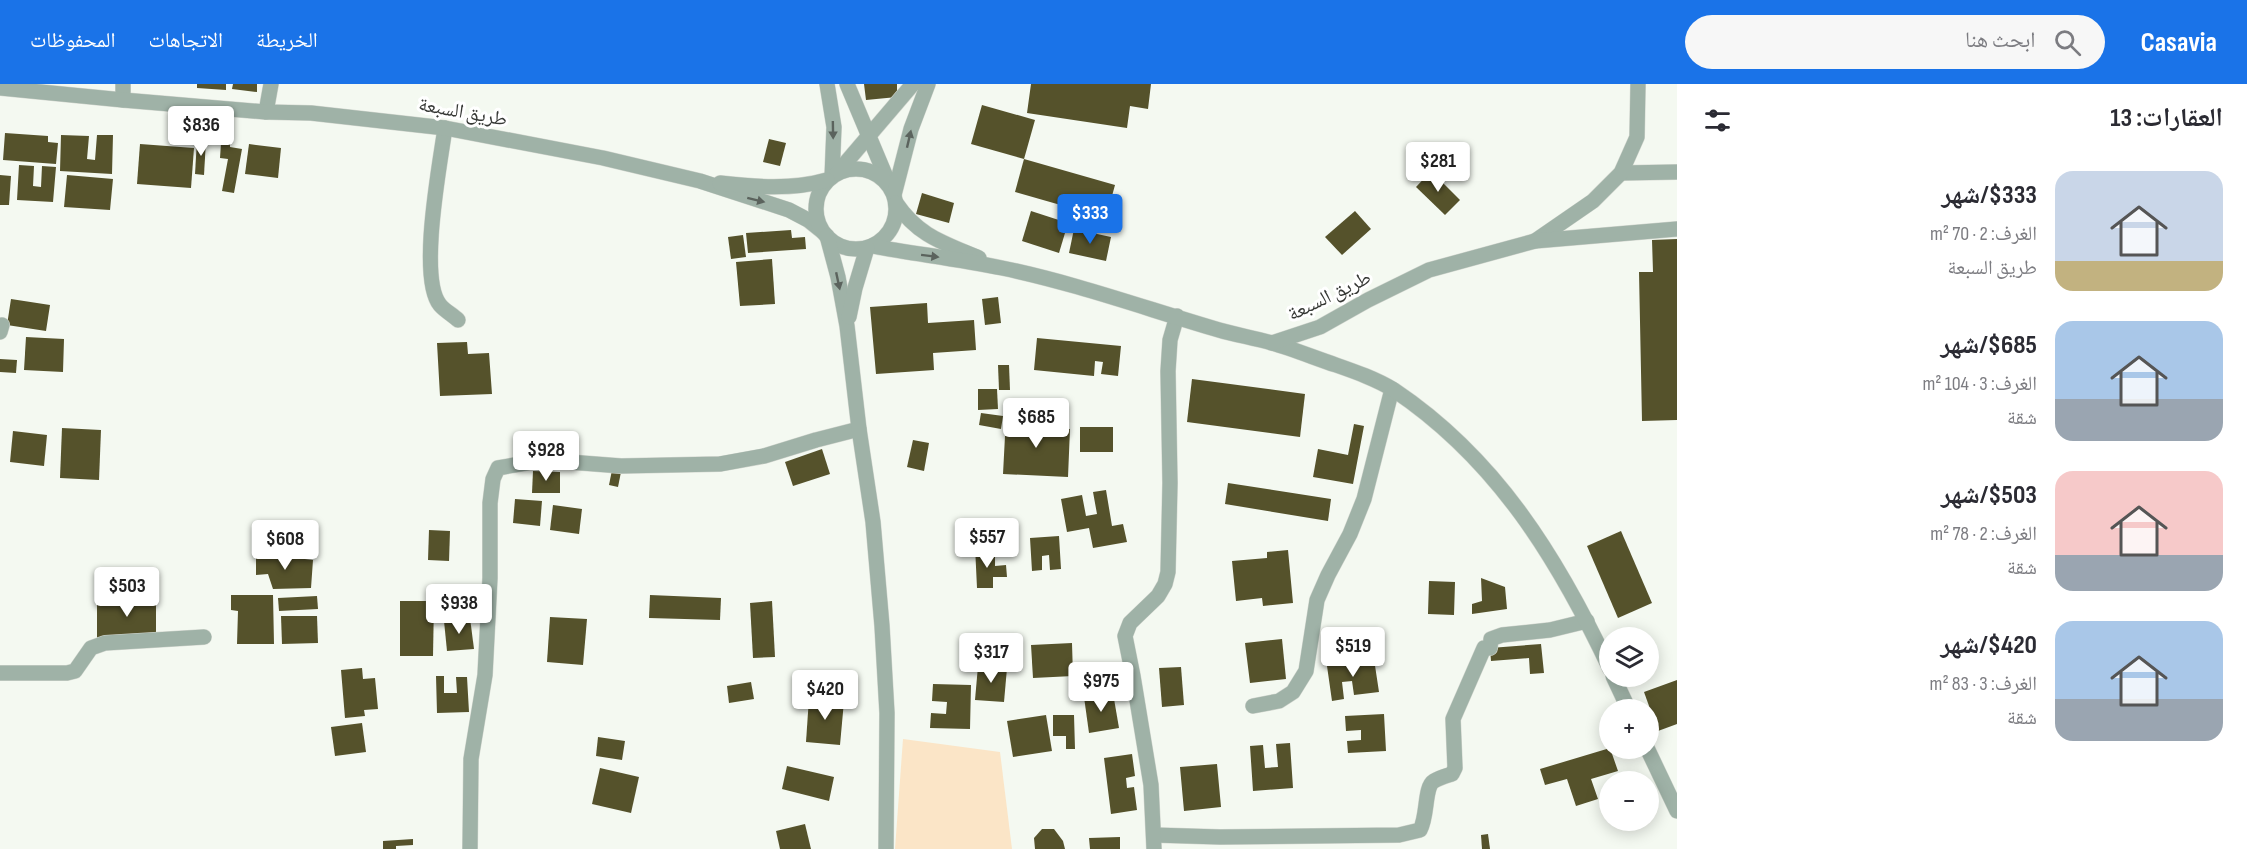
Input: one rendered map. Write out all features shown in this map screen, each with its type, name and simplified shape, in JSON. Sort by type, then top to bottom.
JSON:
[{"type":"street","points":[[123,84],[123,100]]},
{"type":"street","points":[[266,112],[271,84]]},
{"type":"street","points":[[827,84],[834,127],[832,177]]},
{"type":"street","points":[[700,181],[789,210],[808,219],[841,246],[858,249],[870,247],[883,239],[891,229],[895,216],[893,196],[846,84]]},
{"type":"street","points":[[886,849],[887,713],[873,522],[847,326],[838,277],[825,234],[817,219],[816,206],[819,192],[913,84]]},
{"type":"street","points":[[893,196],[911,129],[928,84]]},
{"type":"street","points":[[1535,241],[1593,201],[1621,173],[1637,137],[1638,84]]},
{"type":"street","name":"طريق السبعة","points":[[0,88],[266,112],[311,113],[445,128],[603,158],[700,181]]},
{"type":"street","points":[[445,128],[431,230],[430,268],[434,291],[440,305],[458,320]]},
{"type":"street","points":[[700,181],[764,187],[795,186],[832,177],[852,169],[867,170],[881,178],[893,196]]},
{"type":"street","points":[[1621,173],[1677,172]]},
{"type":"street","name":"طريق السبعة","points":[[893,196],[909,220],[931,238],[1001,268]]},
{"type":"street","name":"طريق السبعة","points":[[870,247],[1001,268],[1053,280],[1272,343],[1320,327],[1429,270],[1535,241],[1677,229]]},
{"type":"street","points":[[847,326],[855,288],[870,247]]},
{"type":"street","points":[[1177,316],[1170,340],[1168,371],[1170,507],[1168,572],[1165,584],[1158,596],[1130,623],[1125,636],[1151,784],[1154,842],[1220,837],[1399,835],[1420,830],[1426,815],[1428,788],[1432,782],[1452,774],[1455,768],[1453,718],[1484,648],[1490,648],[1491,639],[1502,635],[1550,630],[1587,621]]},
{"type":"street","points":[[1272,343],[1365,376],[1392,389],[1460,442],[1503,489],[1532,528],[1587,621],[1599,646]]},
{"type":"street","points":[[1253,706],[1279,701],[1293,692],[1306,671],[1317,600],[1350,534],[1364,499],[1392,389]]},
{"type":"street","points":[[470,849],[471,759],[486,675],[490,503],[493,479],[498,468],[543,460],[621,466],[667,467],[720,464],[764,456],[859,429]]},
{"type":"street","points":[[0,673],[68,673],[75,671],[91,648],[105,643],[204,637]]},
{"type":"street","points":[[1652,759],[1677,811]]},
{"type":"shaded area","points":[[903,739],[1000,752],[1012,849],[895,849]]},
{"type":"building","points":[[197,84],[226,84],[226,90],[197,88]]},
{"type":"building","points":[[233,84],[257,84],[257,92],[232,89]]},
{"type":"building","points":[[864,84],[897,84],[897,97],[866,100]]},
{"type":"building","points":[[1031,84],[1151,84],[1148,109],[1130,106],[1127,128],[1027,113]]},
{"type":"building","points":[[982,105],[1035,120],[1024,159],[971,144]]},
{"type":"building","points":[[5,133],[48,136],[48,142],[58,143],[56,164],[3,160]]},
{"type":"building","points":[[61,135],[89,136],[87,159],[95,160],[97,135],[113,135],[112,174],[60,171]]},
{"type":"building","points":[[769,139],[786,143],[780,166],[763,162]]},
{"type":"building","points":[[197,140],[206,140],[204,175],[195,174]]},
{"type":"building","points":[[221,143],[230,143],[230,147],[242,149],[234,193],[222,191],[228,159],[220,158]]},
{"type":"building","points":[[140,144],[194,148],[191,188],[137,184]]},
{"type":"building","points":[[249,144],[281,148],[278,178],[245,174]]},
{"type":"building","points":[[1024,159],[1115,185],[1106,218],[1015,192]]},
{"type":"building","points":[[19,165],[34,166],[33,186],[41,187],[42,166],[56,167],[53,202],[17,200]]},
{"type":"building","points":[[1431,171],[1460,200],[1445,215],[1416,187]]},
{"type":"building","points":[[0,175],[11,176],[9,205],[0,205]]},
{"type":"building","points":[[67,175],[113,179],[110,210],[64,207]]},
{"type":"building","points":[[922,193],[954,203],[949,223],[916,214]]},
{"type":"building","points":[[1031,211],[1068,223],[1059,253],[1022,241]]},
{"type":"building","points":[[1355,211],[1371,229],[1342,255],[1325,237]]},
{"type":"building","points":[[1074,229],[1111,237],[1106,261],[1069,253]]},
{"type":"building","points":[[791,230],[792,238],[805,237],[806,249],[748,253],[746,233]]},
{"type":"building","points":[[743,235],[746,257],[731,259],[728,237]]},
{"type":"building","points":[[1677,239],[1677,420],[1642,421],[1639,272],[1653,272],[1652,240]]},
{"type":"building","points":[[772,259],[775,304],[740,306],[736,262]]},
{"type":"building","points":[[998,297],[1001,323],[985,325],[982,299]]},
{"type":"building","points":[[11,299],[50,305],[46,331],[7,325]]},
{"type":"building","points":[[927,303],[928,323],[974,320],[976,350],[933,353],[934,370],[876,374],[870,307]]},
{"type":"building","points":[[26,337],[64,339],[63,372],[24,370]]},
{"type":"building","points":[[1037,338],[1121,346],[1118,376],[1101,374],[1103,362],[1095,361],[1094,376],[1034,370]]},
{"type":"building","points":[[467,342],[468,354],[489,353],[492,394],[440,396],[437,343]]},
{"type":"building","points":[[0,359],[17,360],[16,373],[0,372]]},
{"type":"building","points":[[998,365],[1009,365],[1010,390],[999,390]]},
{"type":"building","points":[[1192,379],[1305,394],[1300,437],[1187,422]]},
{"type":"building","points":[[978,389],[997,389],[998,409],[978,410]]},
{"type":"building","points":[[981,413],[1003,416],[1001,429],[979,425]]},
{"type":"building","points":[[1006,417],[1033,418],[1033,422],[1049,423],[1049,427],[1070,429],[1068,477],[1003,474]]},
{"type":"building","points":[[1354,424],[1364,426],[1353,484],[1313,477],[1318,449],[1348,455]]},
{"type":"building","points":[[1080,427],[1113,427],[1113,452],[1080,452]]},
{"type":"building","points":[[62,428],[101,430],[99,480],[60,478]]},
{"type":"building","points":[[13,431],[47,435],[44,466],[10,462]]},
{"type":"building","points":[[913,440],[929,443],[924,471],[907,467]]},
{"type":"building","points":[[822,449],[830,474],[793,486],[785,462]]},
{"type":"building","points":[[612,470],[621,472],[618,487],[609,485]]},
{"type":"building","points":[[533,471],[560,472],[560,493],[532,493]]},
{"type":"building","points":[[1228,483],[1331,499],[1328,521],[1225,504]]},
{"type":"building","points":[[1106,490],[1112,526],[1123,524],[1127,542],[1093,548],[1089,528],[1067,532],[1061,499],[1082,495],[1086,516],[1097,514],[1093,492]]},
{"type":"building","points":[[515,499],[542,501],[540,526],[513,523]]},
{"type":"building","points":[[553,505],[582,509],[579,534],[550,530]]},
{"type":"building","points":[[429,530],[450,531],[449,561],[428,560]]},
{"type":"building","points":[[1621,531],[1652,603],[1618,618],[1587,546]]},
{"type":"building","points":[[1059,536],[1061,569],[1050,570],[1049,555],[1042,556],[1042,570],[1032,571],[1030,538]]},
{"type":"building","points":[[975,546],[984,546],[984,554],[995,553],[995,566],[1006,565],[1007,577],[993,577],[993,588],[977,588]]},
{"type":"building","points":[[1288,550],[1293,603],[1263,606],[1262,598],[1236,601],[1232,561],[1267,558],[1267,552]]},
{"type":"building","points":[[256,553],[313,560],[311,588],[273,589],[268,574],[256,575]]},
{"type":"building","points":[[1481,578],[1505,587],[1507,609],[1472,614],[1472,604],[1482,601]]},
{"type":"building","points":[[1429,581],[1455,582],[1454,615],[1428,614]]},
{"type":"building","points":[[231,595],[273,595],[274,644],[237,644],[238,611],[231,610]]},
{"type":"building","points":[[650,595],[721,598],[720,620],[649,618]]},
{"type":"building","points":[[317,596],[318,609],[279,611],[278,598]]},
{"type":"building","points":[[156,599],[156,637],[97,638],[97,600]]},
{"type":"building","points":[[400,601],[434,601],[433,656],[400,656]]},
{"type":"building","points":[[772,601],[775,657],[753,658],[750,603]]},
{"type":"building","points":[[281,616],[317,616],[318,643],[282,644]]},
{"type":"building","points":[[550,617],[587,619],[583,665],[547,662]]},
{"type":"building","points":[[470,618],[474,649],[447,651],[444,621]]},
{"type":"building","points":[[1282,639],[1286,679],[1250,683],[1245,643]]},
{"type":"building","points":[[1072,643],[1073,676],[1033,678],[1031,645]]},
{"type":"building","points":[[1541,644],[1544,673],[1530,674],[1529,658],[1491,661],[1490,648]]},
{"type":"building","points":[[1374,659],[1379,692],[1354,695],[1352,681],[1342,682],[1344,699],[1332,701],[1327,666]]},
{"type":"building","points":[[978,666],[1007,668],[1004,702],[975,700]]},
{"type":"building","points":[[1181,667],[1184,705],[1162,707],[1159,668]]},
{"type":"building","points":[[362,668],[363,679],[375,678],[378,709],[364,710],[365,716],[345,718],[341,670]]},
{"type":"building","points":[[436,676],[444,676],[444,693],[457,693],[456,677],[467,677],[469,712],[437,713]]},
{"type":"building","points":[[1677,680],[1677,724],[1659,731],[1659,699],[1647,699],[1644,692]]},
{"type":"building","points":[[751,682],[754,699],[729,703],[727,686]]},
{"type":"building","points":[[933,684],[971,685],[970,729],[930,728],[931,713],[946,714],[947,702],[932,701]]},
{"type":"building","points":[[1113,693],[1119,728],[1089,733],[1084,697]]},
{"type":"building","points":[[809,698],[844,701],[840,745],[806,742]]},
{"type":"building","points":[[1384,714],[1386,751],[1348,753],[1347,741],[1361,740],[1361,730],[1346,731],[1345,716]]},
{"type":"building","points":[[1046,715],[1052,751],[1013,757],[1007,721]]},
{"type":"building","points":[[1053,715],[1074,715],[1075,749],[1066,749],[1066,736],[1053,736]]},
{"type":"building","points":[[362,723],[366,752],[335,756],[331,727]]},
{"type":"building","points":[[598,737],[625,741],[622,760],[596,756]]},
{"type":"building","points":[[1290,743],[1293,788],[1253,791],[1250,746],[1263,745],[1265,768],[1278,767],[1276,744]]},
{"type":"building","points":[[1599,751],[1599,759],[1614,759],[1618,771],[1599,771],[1599,777],[1591,779],[1598,799],[1576,806],[1567,779],[1545,785],[1540,769]]},
{"type":"building","points":[[1132,754],[1135,776],[1126,778],[1127,788],[1134,787],[1137,810],[1111,814],[1104,758]]},
{"type":"building","points":[[1217,764],[1221,807],[1184,811],[1180,767]]},
{"type":"building","points":[[787,766],[834,777],[829,801],[782,789]]},
{"type":"building","points":[[600,768],[639,777],[631,813],[592,804]]},
{"type":"building","points":[[805,824],[811,849],[780,849],[776,831]]},
{"type":"building","points":[[1042,829],[1054,829],[1063,841],[1065,849],[1035,849],[1034,838]]},
{"type":"building","points":[[1488,834],[1490,849],[1482,849],[1481,835]]},
{"type":"building","points":[[1120,837],[1120,849],[1090,849],[1089,838]]},
{"type":"building","points":[[413,839],[413,845],[383,849],[383,841]]}]
